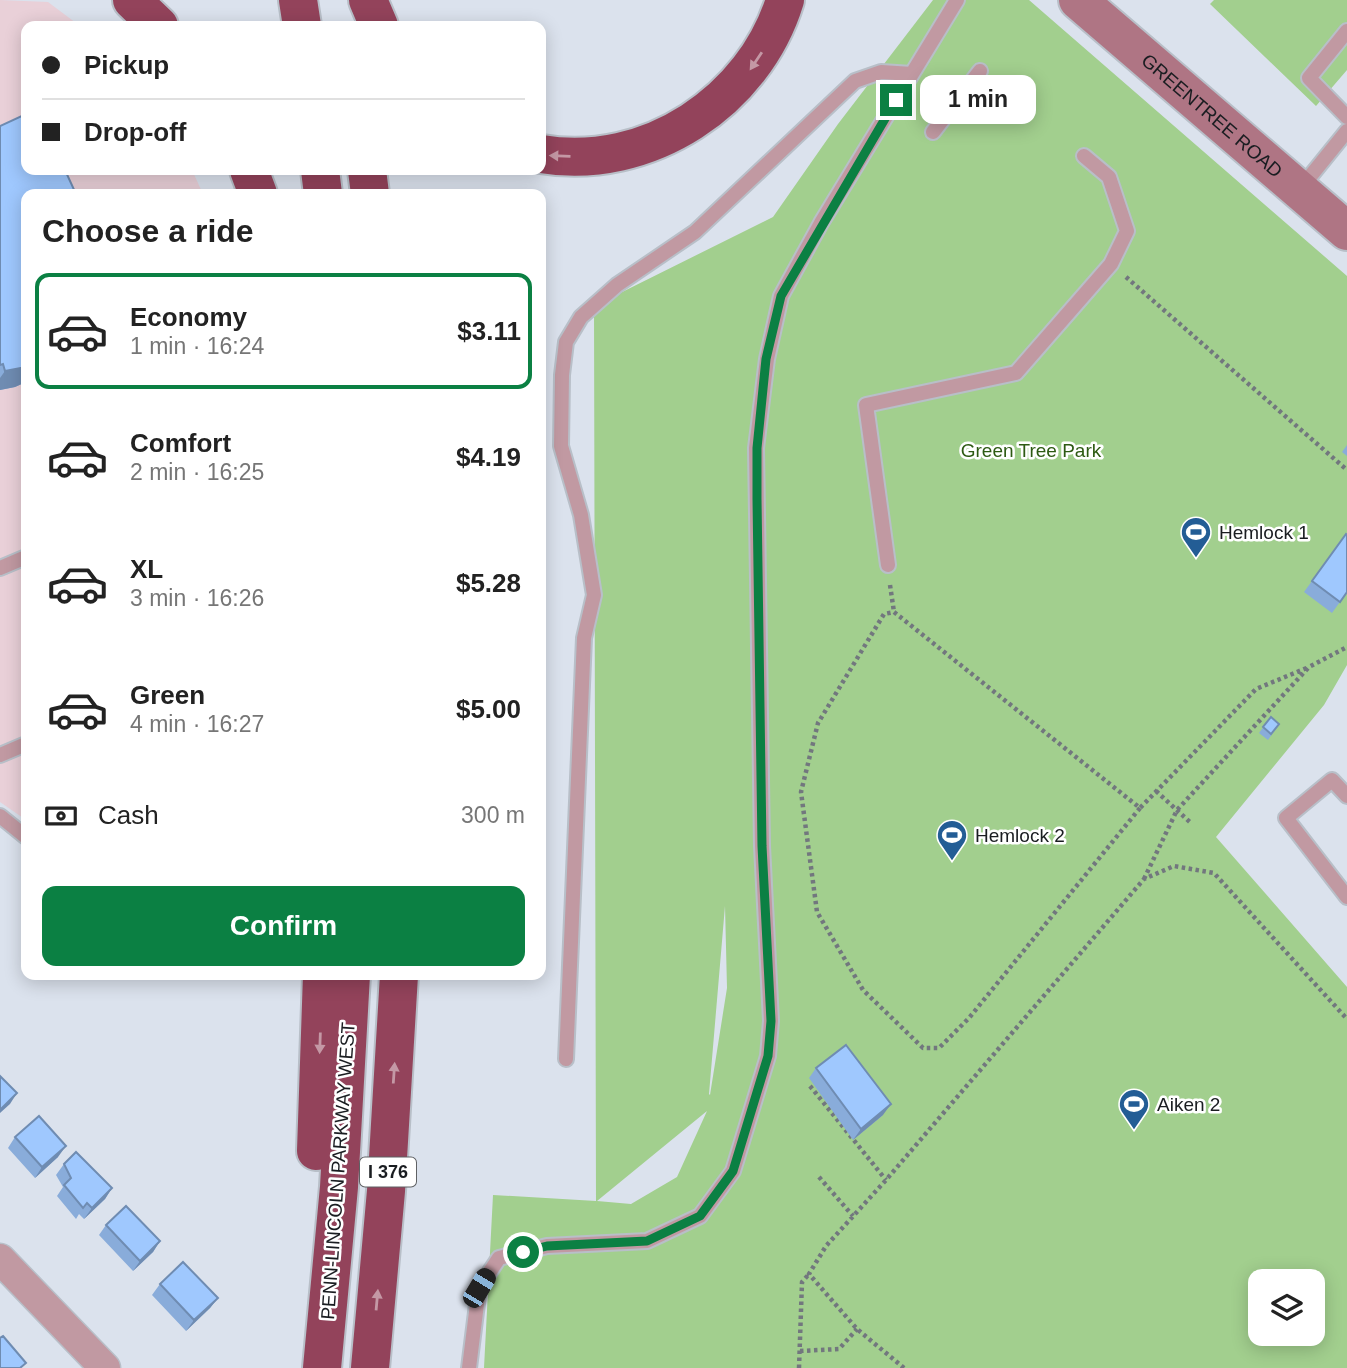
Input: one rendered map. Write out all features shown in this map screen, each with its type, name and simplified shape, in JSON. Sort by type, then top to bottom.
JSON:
[{"type":"highway","points":[[132,0],[154,21]]},
{"type":"highway","points":[[298,0],[301,21]]},
{"type":"highway","points":[[346,0],[349,21]]},
{"type":"highway","points":[[368,0],[377,21]]},
{"type":"highway","points":[[546,154],[605,154],[659,139],[684,127],[730,93],[749,71],[767,45],[785,0]]},
{"type":"highway","points":[[297,1368],[316,1152],[322,980]]},
{"type":"highway","name":"PENN-LINCOLN PARKWAY WEST","points":[[322,1368],[339,1188],[351,980]]},
{"type":"highway","name":"I 376","points":[[370,1368],[386,1191],[398,980]]},
{"type":"main road","name":"GREENTREE ROAD","points":[[1078,0],[1347,231]]},
{"type":"street","points":[[0,1259],[105,1368]]},
{"type":"lane","points":[[469,1368],[479,1288],[499,1258],[547,1246],[647,1241],[700,1216],[733,1171],[768,1056],[771,1021],[762,846],[757,461],[766,359],[781,296],[957,0]]},
{"type":"lane","points":[[1347,32],[1309,78],[1347,117]]},
{"type":"lane","points":[[933,132],[980,71]]},
{"type":"lane","points":[[566,1059],[584,638],[594,595],[581,515],[561,446],[562,375],[566,342],[581,317],[617,285],[695,232],[855,81],[881,72],[912,74]]},
{"type":"lane","points":[[1299,190],[1347,131]]},
{"type":"lane","points":[[888,565],[866,405],[1016,373],[1111,264],[1127,232],[1109,177],[1084,156]]},
{"type":"lane","points":[[0,568],[21,559]]},
{"type":"lane","points":[[0,755],[21,746]]},
{"type":"lane","points":[[1347,796],[1332,780],[1286,818],[1347,897]]},
{"type":"lane","points":[[0,816],[21,833]]},
{"type":"path","points":[[1111,264],[1347,470]]},
{"type":"path","points":[[1140,808],[894,612],[884,614],[818,723],[801,792],[817,912],[863,990],[923,1048],[939,1048],[969,1018],[1140,808],[1256,689],[1309,667],[1347,647]]},
{"type":"path","points":[[799,1368],[802,1282],[826,1245],[886,1180],[1144,879],[1177,810],[1309,667]]},
{"type":"path","points":[[1156,791],[1192,824]]},
{"type":"path","points":[[1144,879],[1174,866],[1214,873],[1347,1018]]},
{"type":"path","points":[[810,1086],[886,1180]]},
{"type":"path","points":[[819,1177],[853,1216]]},
{"type":"path","points":[[809,1274],[857,1329],[904,1368]]},
{"type":"path","points":[[800,1351],[839,1349],[857,1329]]},
{"type":"shaded area","points":[[0,0],[48,2],[73,21],[21,21],[21,175],[194,175],[201,189],[21,189],[21,817],[0,802]]},
{"type":"green space","name":"Green Tree Park","points":[[933,0],[1029,0],[1347,276],[1347,665],[1324,705],[1216,837],[1347,987],[1347,1368],[484,1368],[493,1195],[596,1201],[594,306],[773,217],[838,124]],"holes":[[[725,906],[727,988],[710,1095]],[[707,1111],[677,1177],[631,1204],[597,1201]]]},
{"type":"green space","points":[[1214,0],[1347,0],[1347,70],[1316,106],[1210,4]]},
{"type":"building","points":[[21,116],[21,175],[67,175],[74,189],[21,189],[21,368],[5,371],[3,364],[0,365],[0,126]]},
{"type":"building","points":[[1346,534],[1347,592],[1340,602],[1312,581]]},
{"type":"building","points":[[1271,717],[1279,724],[1271,734],[1263,727]]},
{"type":"building","points":[[846,1045],[891,1104],[861,1129],[816,1068]]},
{"type":"building","points":[[0,1076],[17,1093],[0,1110]]},
{"type":"building","points":[[39,1116],[66,1146],[42,1167],[15,1137]]},
{"type":"building","points":[[76,1152],[112,1188],[92,1208],[87,1203],[83,1208],[64,1185],[71,1178],[64,1164]]},
{"type":"building","points":[[126,1206],[160,1241],[140,1261],[106,1225]]},
{"type":"building","points":[[183,1262],[218,1298],[194,1320],[160,1284]]},
{"type":"building","points":[[3,1336],[26,1363],[20,1368],[0,1368],[0,1338]]},
{"type":"place","name":"Hemlock 1","points":[[1196,559]]},
{"type":"place","name":"Hemlock 2","points":[[952,862]]},
{"type":"place","name":"Aiken 2","points":[[1134,1131]]},
{"type":"route","points":[[523,1252],[547,1246],[647,1241],[700,1216],[733,1171],[768,1056],[771,1021],[762,846],[757,499],[757,448],[766,359],[781,296],[821,223],[896,100]]}]
